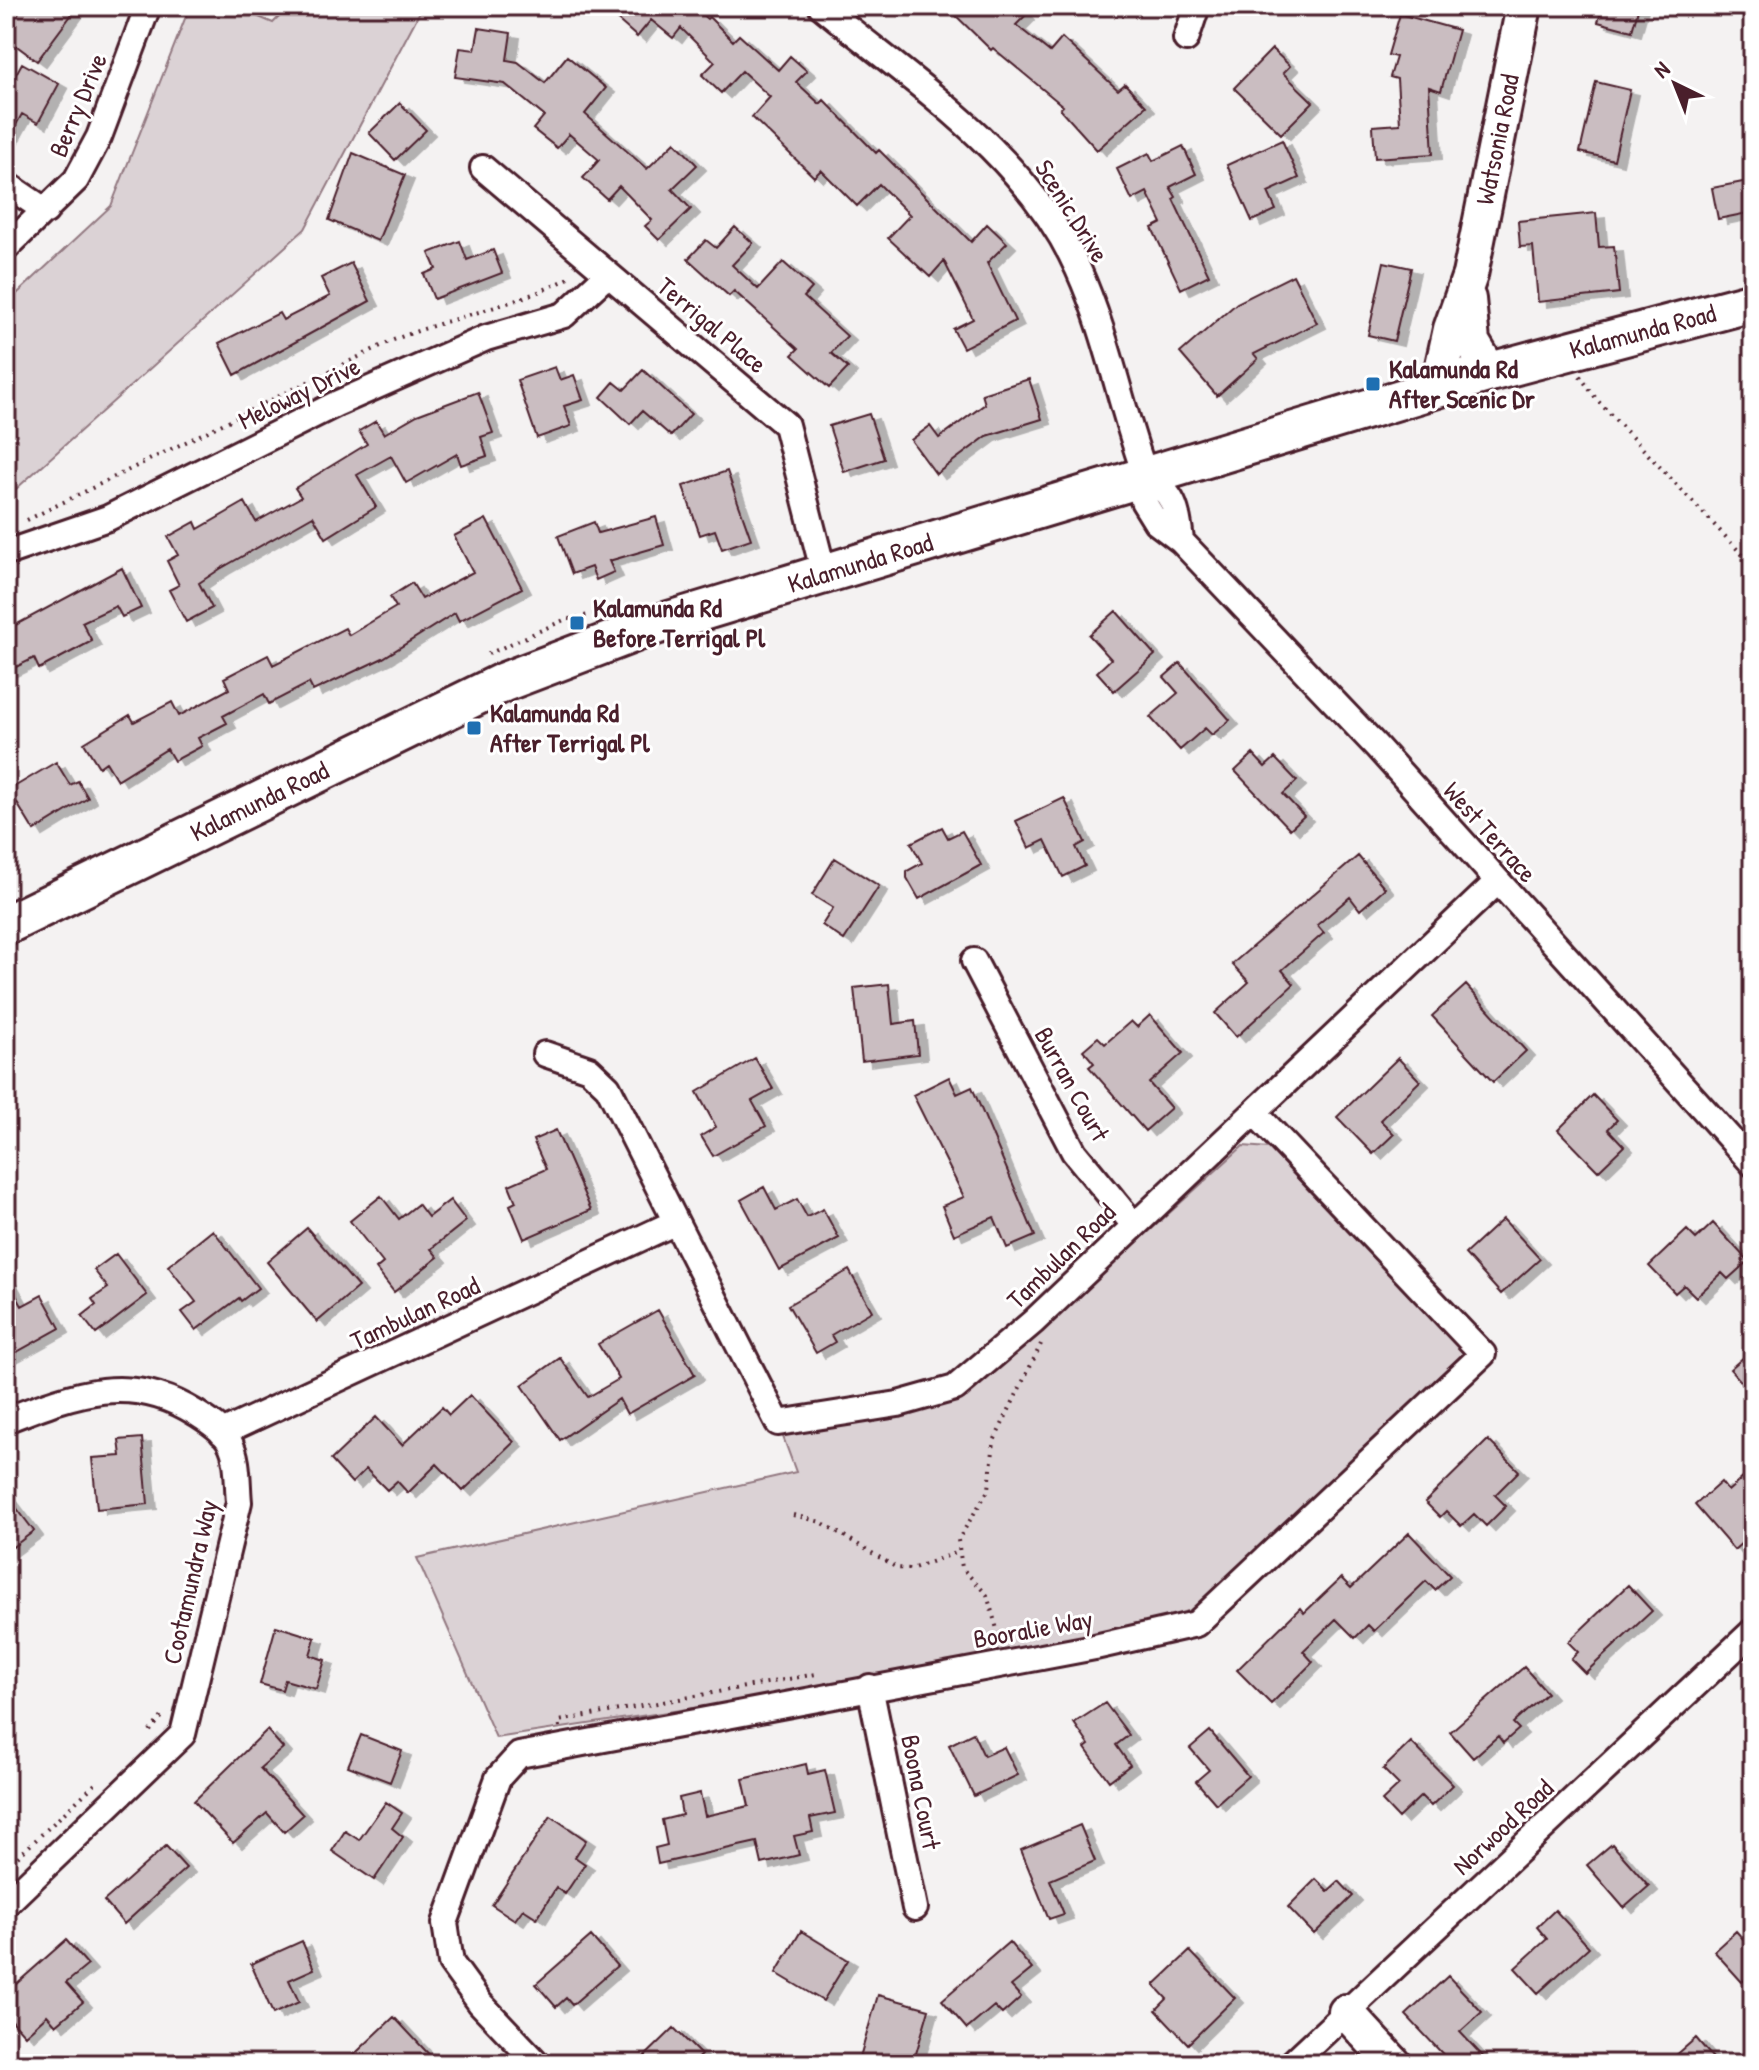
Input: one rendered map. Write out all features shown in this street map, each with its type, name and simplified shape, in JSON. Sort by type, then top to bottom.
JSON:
[{"type":"main road","name":"Kalamunda Road","points":[[6,925],[504,682],[646,628],[1490,372],[1753,302]]},
{"type":"street","name":"Berry Drive","points":[[6,248],[76,180],[99,137],[148,6]]},
{"type":"street","name":"Scenic Drive","points":[[821,6],[1006,159],[1041,203],[1088,291],[1146,477]]},
{"type":"street","points":[[1186,39],[1197,6]]},
{"type":"street","name":"Watsonia Road","points":[[1490,372],[1472,342],[1467,314],[1470,275],[1524,6]]},
{"type":"street","name":"Terrigal Place","points":[[483,168],[786,425],[824,574]]},
{"type":"street","points":[[6,184],[46,211]]},
{"type":"street","name":"Meloway Drive","points":[[6,553],[108,518],[336,404],[486,338],[564,315],[602,269]]},
{"type":"street","name":"Watsonia Road","points":[[1438,388],[1451,329],[1470,275]]},
{"type":"street","name":"West Terrace","points":[[1146,477],[1166,488],[1179,521],[1181,541],[1377,747],[1753,1164]]},
{"type":"street","name":"Tambulan Road","points":[[545,1054],[589,1069],[608,1087],[778,1423],[898,1404],[955,1388],[1033,1322],[1497,882]]},
{"type":"street","name":"Burran Court","points":[[974,961],[1074,1152],[1134,1225]]},
{"type":"street","name":"Booralie Way","points":[[538,2064],[480,2003],[451,1963],[445,1923],[498,1778],[519,1755],[1095,1647],[1196,1624],[1483,1354],[1255,1113]]},
{"type":"street","name":"Tambulan Road","points":[[222,1433],[676,1222]]},
{"type":"street","points":[[6,1420],[68,1396],[125,1388],[169,1399],[222,1433]]},
{"type":"street","name":"Cootamundra Way","points":[[6,1904],[183,1734],[239,1502],[236,1467],[229,1440],[222,1433]]},
{"type":"street","name":"Norwood Road","points":[[1291,2064],[1753,1631]]},
{"type":"street","name":"Boona Court","points":[[870,1687],[915,1908]]},
{"type":"street","points":[[1346,2012],[1394,2064]]},
{"type":"path","points":[[20,523],[391,341],[427,326],[539,294],[602,269]]},
{"type":"path","points":[[1579,373],[1597,400],[1753,566]]},
{"type":"path","points":[[1005,1640],[997,1629],[992,1606],[962,1568],[959,1552],[962,1532],[989,1489],[994,1441],[1043,1339]]},
{"type":"path","points":[[793,1515],[821,1522],[897,1568],[911,1569],[959,1552]]},
{"type":"path","points":[[148,1734],[169,1706]]},
{"type":"path","points":[[6,1868],[106,1774]]},
{"type":"shaded area","points":[[190,6],[233,6],[273,23],[290,6],[423,6],[305,229],[6,498],[6,304],[111,206]]},
{"type":"shaded area","points":[[1243,1146],[1269,1148],[1464,1353],[1191,1615],[1095,1647],[496,1738],[417,1558],[796,1472],[778,1423],[955,1388],[967,1397]]},
{"type":"building","points":[[23,6],[78,6],[37,61],[6,38],[6,29]]},
{"type":"building","points":[[621,6],[692,6],[707,19],[709,17],[733,41],[739,35],[778,70],[790,56],[807,71],[796,82],[820,104],[824,100],[876,153],[879,150],[971,242],[987,224],[1007,243],[987,263],[1015,321],[963,348],[953,329],[973,319],[944,261],[930,277],[888,238],[910,215],[879,184],[857,206],[821,170],[814,177],[752,117],[770,97],[742,71],[721,93],[702,75],[715,62],[681,28],[673,38],[651,20],[637,37],[613,16]]},
{"type":"building","points":[[946,6],[1018,6],[1026,15],[1016,25],[1050,52],[1062,38],[1118,90],[1125,84],[1146,106],[1097,150],[1060,109],[1063,106],[993,48],[991,50]]},
{"type":"building","points":[[1603,6],[1639,6],[1632,31],[1598,22]]},
{"type":"building","points":[[1400,14],[1458,30],[1441,91],[1429,87],[1433,154],[1375,158],[1373,126],[1400,124],[1397,79],[1390,77],[1396,57],[1388,55]]},
{"type":"building","points":[[479,28],[511,33],[507,60],[518,62],[545,83],[567,56],[606,88],[585,114],[647,169],[675,142],[697,165],[672,189],[691,209],[659,240],[645,226],[652,220],[619,186],[607,199],[583,178],[599,160],[569,134],[557,148],[533,129],[544,116],[505,84],[455,77],[460,48],[475,50]]},
{"type":"building","points":[[1272,49],[1290,66],[1283,73],[1313,102],[1281,134],[1234,88]]},
{"type":"building","points":[[22,63],[59,84],[38,123],[22,114],[6,143],[6,92]]},
{"type":"building","points":[[1596,82],[1630,90],[1614,160],[1580,152]]},
{"type":"building","points":[[400,103],[426,130],[395,160],[369,133]]},
{"type":"building","points":[[1282,140],[1299,178],[1268,192],[1276,210],[1252,221],[1227,165]]},
{"type":"building","points":[[1183,146],[1196,174],[1170,187],[1209,275],[1181,289],[1152,228],[1162,223],[1147,192],[1132,200],[1117,169],[1149,153],[1153,161]]},
{"type":"building","points":[[353,153],[405,175],[378,241],[329,220]]},
{"type":"building","points":[[1753,180],[1753,212],[1718,219],[1712,188]]},
{"type":"building","points":[[1596,213],[1599,247],[1614,246],[1619,293],[1538,302],[1533,246],[1520,247],[1518,221]]},
{"type":"building","points":[[735,227],[753,243],[732,265],[758,289],[783,262],[812,288],[804,297],[847,336],[831,353],[848,368],[829,388],[792,355],[798,349],[734,291],[729,296],[688,259],[706,240],[716,248]]},
{"type":"building","points":[[460,241],[467,260],[493,250],[502,273],[434,299],[424,274],[436,269],[429,253]]},
{"type":"building","points":[[1384,262],[1411,268],[1394,341],[1368,335]]},
{"type":"building","points":[[351,263],[370,301],[235,375],[219,343],[279,313],[283,320],[330,296],[321,278]]},
{"type":"building","points":[[1293,275],[1317,323],[1254,354],[1258,359],[1217,396],[1180,353],[1237,303]]},
{"type":"building","points":[[555,367],[560,380],[574,375],[583,400],[564,406],[571,426],[537,438],[517,380]]},
{"type":"building","points":[[643,370],[691,414],[671,436],[642,411],[630,424],[601,397],[614,382],[624,390]]},
{"type":"building","points":[[1029,379],[1042,419],[987,436],[936,474],[911,440],[930,426],[939,438],[985,404],[982,394]]},
{"type":"building","points":[[478,392],[493,433],[481,437],[487,456],[461,465],[457,454],[406,483],[391,456],[357,475],[376,507],[326,538],[313,516],[220,569],[199,583],[212,608],[186,622],[169,590],[179,585],[167,561],[178,555],[168,537],[195,522],[198,529],[245,502],[256,522],[301,497],[295,488],[367,444],[359,431],[376,421],[384,434],[417,415]]},
{"type":"building","points":[[869,414],[884,459],[844,472],[829,426]]},
{"type":"building","points":[[727,471],[751,539],[722,549],[715,530],[700,535],[683,486]]},
{"type":"building","points":[[656,517],[664,545],[609,561],[614,572],[596,580],[591,567],[572,574],[558,536],[594,522],[598,533]]},
{"type":"building","points":[[486,519],[522,588],[459,621],[455,613],[383,658],[313,691],[309,683],[269,704],[264,694],[223,716],[227,723],[198,738],[202,746],[174,761],[167,749],[117,780],[106,762],[99,767],[84,743],[130,715],[134,722],[172,702],[179,716],[229,689],[224,678],[268,655],[273,665],[345,628],[349,635],[396,607],[390,597],[412,583],[422,599],[473,572],[454,536]]},
{"type":"building","points":[[122,568],[141,608],[122,617],[116,606],[82,622],[92,641],[39,669],[34,658],[6,672],[6,630]]},
{"type":"building","points":[[1116,611],[1155,655],[1114,691],[1097,672],[1111,659],[1089,635]]},
{"type":"building","points":[[1180,663],[1230,720],[1212,735],[1205,728],[1180,750],[1150,717],[1178,693],[1164,677]]},
{"type":"building","points":[[1253,754],[1265,767],[1275,758],[1297,781],[1283,794],[1304,816],[1290,829],[1235,771]]},
{"type":"building","points":[[56,762],[70,785],[78,781],[88,798],[34,831],[9,790]]},
{"type":"building","points":[[1064,798],[1085,842],[1076,847],[1085,866],[1063,877],[1045,840],[1029,848],[1016,821]]},
{"type":"building","points":[[942,827],[948,838],[962,831],[981,865],[919,899],[907,878],[907,871],[922,863],[911,843]]},
{"type":"building","points":[[1358,856],[1385,888],[1360,910],[1350,897],[1317,925],[1324,933],[1282,970],[1294,984],[1236,1037],[1215,1013],[1249,982],[1232,964]]},
{"type":"building","points":[[835,858],[879,886],[844,940],[822,925],[833,908],[812,895]]},
{"type":"building","points":[[889,984],[893,1024],[915,1021],[918,1054],[862,1061],[854,988]]},
{"type":"building","points":[[1466,985],[1526,1051],[1493,1082],[1432,1016]]},
{"type":"building","points":[[1150,1015],[1183,1053],[1149,1083],[1171,1108],[1145,1131],[1089,1067],[1094,1063],[1083,1050],[1098,1037],[1105,1044],[1131,1021],[1137,1027]]},
{"type":"building","points":[[755,1058],[773,1089],[752,1101],[766,1126],[713,1156],[701,1136],[716,1127],[697,1092]]},
{"type":"building","points":[[1398,1058],[1420,1081],[1380,1120],[1394,1134],[1373,1154],[1337,1117]]},
{"type":"building","points":[[949,1077],[957,1094],[972,1087],[1035,1236],[1007,1248],[994,1217],[954,1235],[942,1206],[964,1197],[913,1095]]},
{"type":"building","points":[[1593,1095],[1617,1120],[1608,1129],[1624,1146],[1598,1171],[1558,1130]]},
{"type":"building","points":[[556,1130],[591,1210],[524,1239],[510,1205],[516,1202],[509,1185],[546,1169],[533,1140]]},
{"type":"building","points":[[764,1187],[776,1210],[797,1199],[807,1217],[823,1209],[839,1238],[779,1270],[741,1200]]},
{"type":"building","points":[[381,1196],[399,1219],[418,1204],[428,1217],[450,1200],[466,1221],[431,1249],[438,1257],[394,1292],[376,1269],[383,1263],[350,1221]]},
{"type":"building","points":[[1503,1219],[1540,1259],[1501,1294],[1465,1254]]},
{"type":"building","points":[[1713,1223],[1748,1261],[1728,1279],[1722,1273],[1696,1297],[1684,1285],[1675,1293],[1649,1266],[1687,1230],[1696,1239]]},
{"type":"building","points":[[307,1228],[358,1287],[317,1322],[267,1262]]},
{"type":"building","points":[[213,1230],[258,1288],[196,1330],[182,1312],[196,1302],[168,1266]]},
{"type":"building","points":[[116,1254],[147,1295],[96,1334],[82,1316],[96,1305],[92,1299],[108,1288],[94,1270]]},
{"type":"building","points":[[849,1270],[872,1311],[831,1335],[835,1342],[816,1353],[788,1305]]},
{"type":"building","points":[[6,1277],[22,1306],[42,1295],[60,1328],[6,1358]]},
{"type":"building","points":[[658,1310],[695,1375],[627,1414],[619,1399],[560,1440],[522,1385],[560,1358],[588,1397],[619,1379],[598,1344]]},
{"type":"building","points":[[1753,1349],[1753,1395],[1730,1369]]},
{"type":"building","points":[[470,1395],[514,1442],[463,1491],[437,1464],[408,1493],[397,1481],[387,1490],[366,1469],[352,1483],[331,1460],[376,1417],[402,1445],[442,1407],[449,1415]]},
{"type":"building","points":[[142,1438],[148,1504],[97,1509],[92,1458],[121,1456],[119,1440]]},
{"type":"building","points":[[1488,1440],[1519,1471],[1495,1495],[1506,1506],[1486,1526],[1474,1514],[1461,1526],[1446,1511],[1440,1517],[1425,1502]]},
{"type":"building","points":[[1745,1476],[1753,1486],[1753,1533],[1734,1550],[1695,1505],[1721,1482],[1728,1491]]},
{"type":"building","points":[[6,1494],[34,1531],[6,1552]]},
{"type":"building","points":[[1409,1533],[1450,1576],[1435,1590],[1426,1581],[1374,1631],[1368,1625],[1355,1638],[1336,1619],[1303,1651],[1313,1662],[1271,1704],[1237,1670],[1300,1608],[1304,1613],[1341,1578],[1351,1588]]},
{"type":"building","points":[[1628,1585],[1652,1611],[1585,1673],[1571,1659],[1578,1652],[1568,1642]]},
{"type":"building","points":[[276,1626],[315,1638],[310,1655],[325,1660],[316,1689],[285,1680],[282,1690],[260,1684]]},
{"type":"building","points":[[1524,1667],[1547,1693],[1513,1723],[1519,1729],[1503,1743],[1498,1736],[1473,1758],[1450,1732]]},
{"type":"building","points":[[1105,1703],[1129,1735],[1116,1745],[1130,1765],[1109,1781],[1085,1748],[1089,1745],[1074,1723]]},
{"type":"building","points":[[267,1730],[283,1748],[260,1768],[303,1815],[284,1832],[267,1813],[233,1843],[194,1801]]},
{"type":"building","points":[[1210,1731],[1248,1776],[1216,1804],[1196,1781],[1209,1770],[1190,1748]]},
{"type":"building","points":[[973,1733],[984,1756],[1004,1747],[1018,1775],[974,1796],[949,1745]]},
{"type":"building","points":[[361,1735],[402,1751],[390,1782],[348,1766]]},
{"type":"building","points":[[1411,1742],[1453,1785],[1431,1806],[1421,1796],[1398,1818],[1382,1801],[1399,1785],[1383,1769]]},
{"type":"building","points":[[806,1764],[808,1774],[825,1770],[835,1813],[810,1818],[813,1832],[794,1836],[799,1855],[762,1864],[757,1842],[658,1864],[655,1848],[667,1845],[662,1820],[682,1815],[679,1798],[700,1793],[705,1816],[749,1806],[743,1779]]},
{"type":"building","points":[[386,1802],[402,1813],[392,1828],[403,1837],[374,1880],[332,1851],[345,1831],[359,1840]]},
{"type":"building","points":[[551,1816],[586,1840],[575,1857],[585,1864],[565,1894],[556,1888],[537,1918],[523,1909],[515,1920],[492,1905]]},
{"type":"building","points":[[1080,1825],[1095,1861],[1050,1880],[1064,1914],[1049,1919],[1021,1850]]},
{"type":"building","points":[[1612,1844],[1649,1886],[1624,1908],[1587,1865]]},
{"type":"building","points":[[166,1846],[186,1868],[124,1924],[104,1901]]},
{"type":"building","points":[[1316,1879],[1328,1891],[1339,1881],[1353,1896],[1314,1934],[1288,1907]]},
{"type":"building","points":[[1555,1910],[1589,1947],[1538,1993],[1515,1968],[1547,1939],[1537,1927]]},
{"type":"building","points":[[801,1931],[848,1960],[823,2001],[776,1973]]},
{"type":"building","points":[[1736,1931],[1753,1950],[1753,1973],[1742,1982],[1714,1951]]},
{"type":"building","points":[[591,1936],[617,1966],[572,2005],[566,1998],[556,2007],[536,1984]]},
{"type":"building","points":[[66,1940],[88,1965],[66,1983],[83,2002],[56,2025],[47,2015],[25,2035],[6,2014],[6,1993]]},
{"type":"building","points":[[302,1941],[314,1969],[289,1980],[299,2002],[273,2014],[251,1964]]},
{"type":"building","points":[[1009,1942],[1032,1969],[1011,1986],[1021,1997],[1002,2014],[994,2006],[967,2029],[942,2000]]},
{"type":"building","points":[[1190,1951],[1235,1998],[1188,2044],[1156,2010],[1167,1999],[1154,1985]]},
{"type":"building","points":[[1448,1976],[1482,2012],[1460,2032],[1490,2064],[1452,2064],[1406,2015]]},
{"type":"building","points":[[878,1995],[929,2009],[913,2064],[858,2064]]},
{"type":"building","points":[[394,2017],[438,2064],[344,2064]]},
{"type":"building","points":[[674,2028],[701,2055],[691,2064],[637,2064]]},
{"type":"building","points":[[1696,2038],[1718,2064],[1666,2064]]},
{"type":"place","name":"Kalamunda Rd After Scenic Dr","points":[[1373,384]]},
{"type":"place","name":"Kalamunda Rd Before Terrigal Pl","points":[[577,623]]},
{"type":"place","name":"Kalamunda Rd After Terrigal Pl","points":[[474,728]]}]
